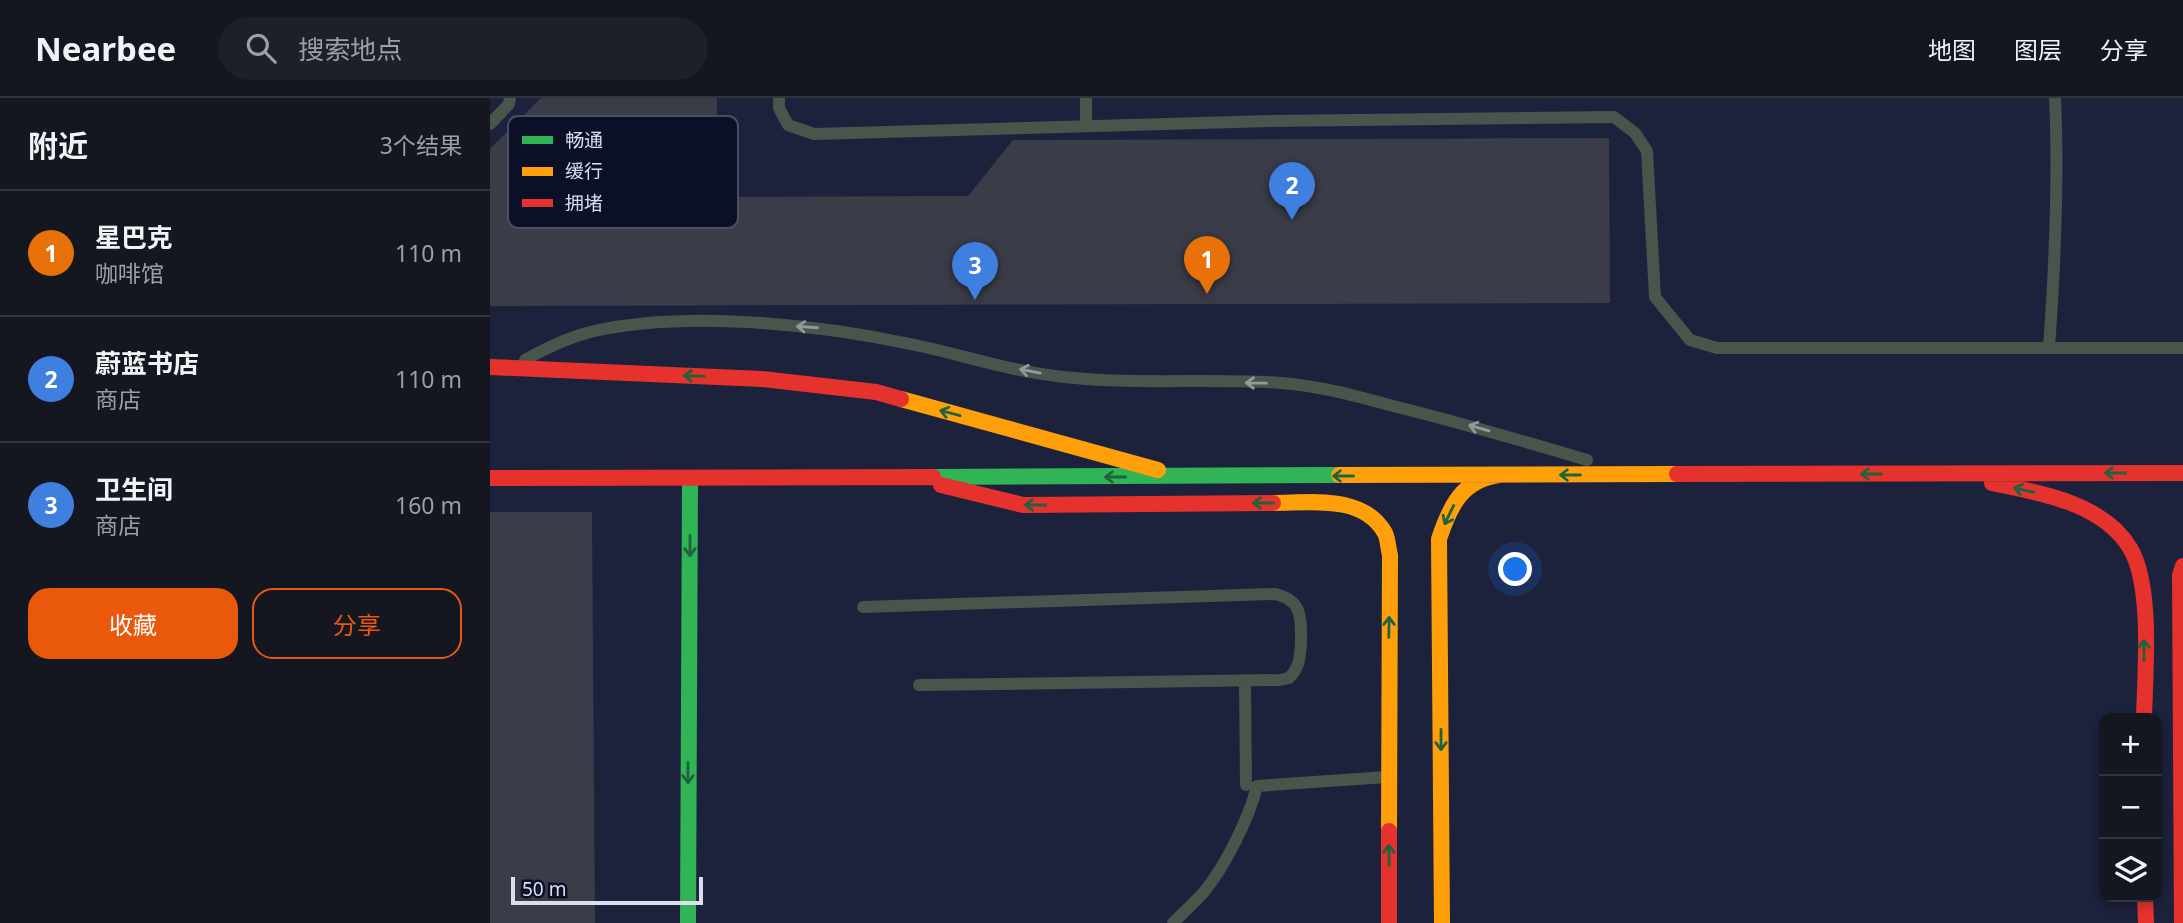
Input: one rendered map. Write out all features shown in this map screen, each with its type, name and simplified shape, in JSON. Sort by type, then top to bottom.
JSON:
[{"type":"main road","points":[[490,367],[762,379],[876,392],[1182,476]]},
{"type":"main road","points":[[490,478],[2183,473]]},
{"type":"main road","points":[[1939,474],[2028,490],[2070,504],[2104,520],[2130,548],[2143,590],[2144,713]]},
{"type":"main road","points":[[1442,923],[1439,539],[1444,521],[1467,489],[1481,478],[1499,475]]},
{"type":"main road","points":[[909,477],[1023,505],[1349,504],[1371,517],[1385,534],[1390,555],[1389,923]]},
{"type":"main road","points":[[688,923],[690,478]]},
{"type":"main road","points":[[2182,923],[2180,575],[2183,566]]},
{"type":"main road","points":[[2145,902],[2146,923]]},
{"type":"lane","points":[[490,124],[509,104],[510,98]]},
{"type":"lane","points":[[779,98],[779,108],[788,125],[814,134],[1270,121],[1614,117],[1634,133],[1647,151],[1656,297],[1690,340],[1717,348],[2183,348]]},
{"type":"lane","points":[[1086,98],[1086,126]]},
{"type":"lane","points":[[2049,348],[2058,169],[2055,98]]},
{"type":"lane","points":[[511,368],[551,346],[576,337],[645,322],[738,323],[820,328],[913,344],[1062,377],[1118,381],[1282,383],[1331,390],[1456,422],[1638,475]]},
{"type":"lane","points":[[863,607],[1275,594],[1285,596],[1293,602],[1301,619],[1300,661],[1289,678],[1245,682],[919,685]]},
{"type":"lane","points":[[1245,682],[1246,785]]},
{"type":"lane","points":[[1173,923],[1204,892],[1217,873],[1244,823],[1257,786],[1388,777]]},
{"type":"shaded area","points":[[490,98],[2183,98],[2183,923],[490,923]]},
{"type":"building","points":[[541,98],[717,98],[717,116],[523,116]]},
{"type":"building","points":[[508,131],[508,228],[738,228],[738,197],[968,196],[1013,140],[1609,138],[1610,303],[490,306],[490,149]]},
{"type":"building","points":[[490,512],[592,512],[595,923],[490,923]]},
{"type":"traffic: fast","points":[[933,477],[1339,475]]},
{"type":"traffic: fast","points":[[688,923],[690,478]]},
{"type":"traffic: slow","points":[[901,399],[1158,470]]},
{"type":"traffic: slow","points":[[1339,475],[1677,474]]},
{"type":"traffic: slow","points":[[1442,923],[1439,539],[1459,496],[1476,482],[1499,475]]},
{"type":"traffic: slow","points":[[1273,503],[1319,502],[1350,506],[1364,512],[1386,535],[1390,555],[1389,831]]},
{"type":"traffic: jam","points":[[490,367],[762,379],[876,392],[901,399]]},
{"type":"traffic: jam","points":[[1677,474],[2183,473]]},
{"type":"traffic: jam","points":[[490,478],[933,477]]},
{"type":"traffic: jam","points":[[1992,483],[2049,496],[2087,510],[2104,520],[2130,548],[2137,564],[2145,607],[2144,713]]},
{"type":"traffic: jam","points":[[941,485],[1023,505],[1273,503]]},
{"type":"traffic: jam","points":[[2182,923],[2180,575],[2183,566]]},
{"type":"traffic: jam","points":[[1389,831],[1389,923]]},
{"type":"traffic: jam","points":[[2145,902],[2146,923]]},
{"type":"place","name":"蔚蓝书店","points":[[1292,220]]},
{"type":"place","name":"星巴克","points":[[1207,294]]},
{"type":"place","name":"卫生间","points":[[975,300]]}]
